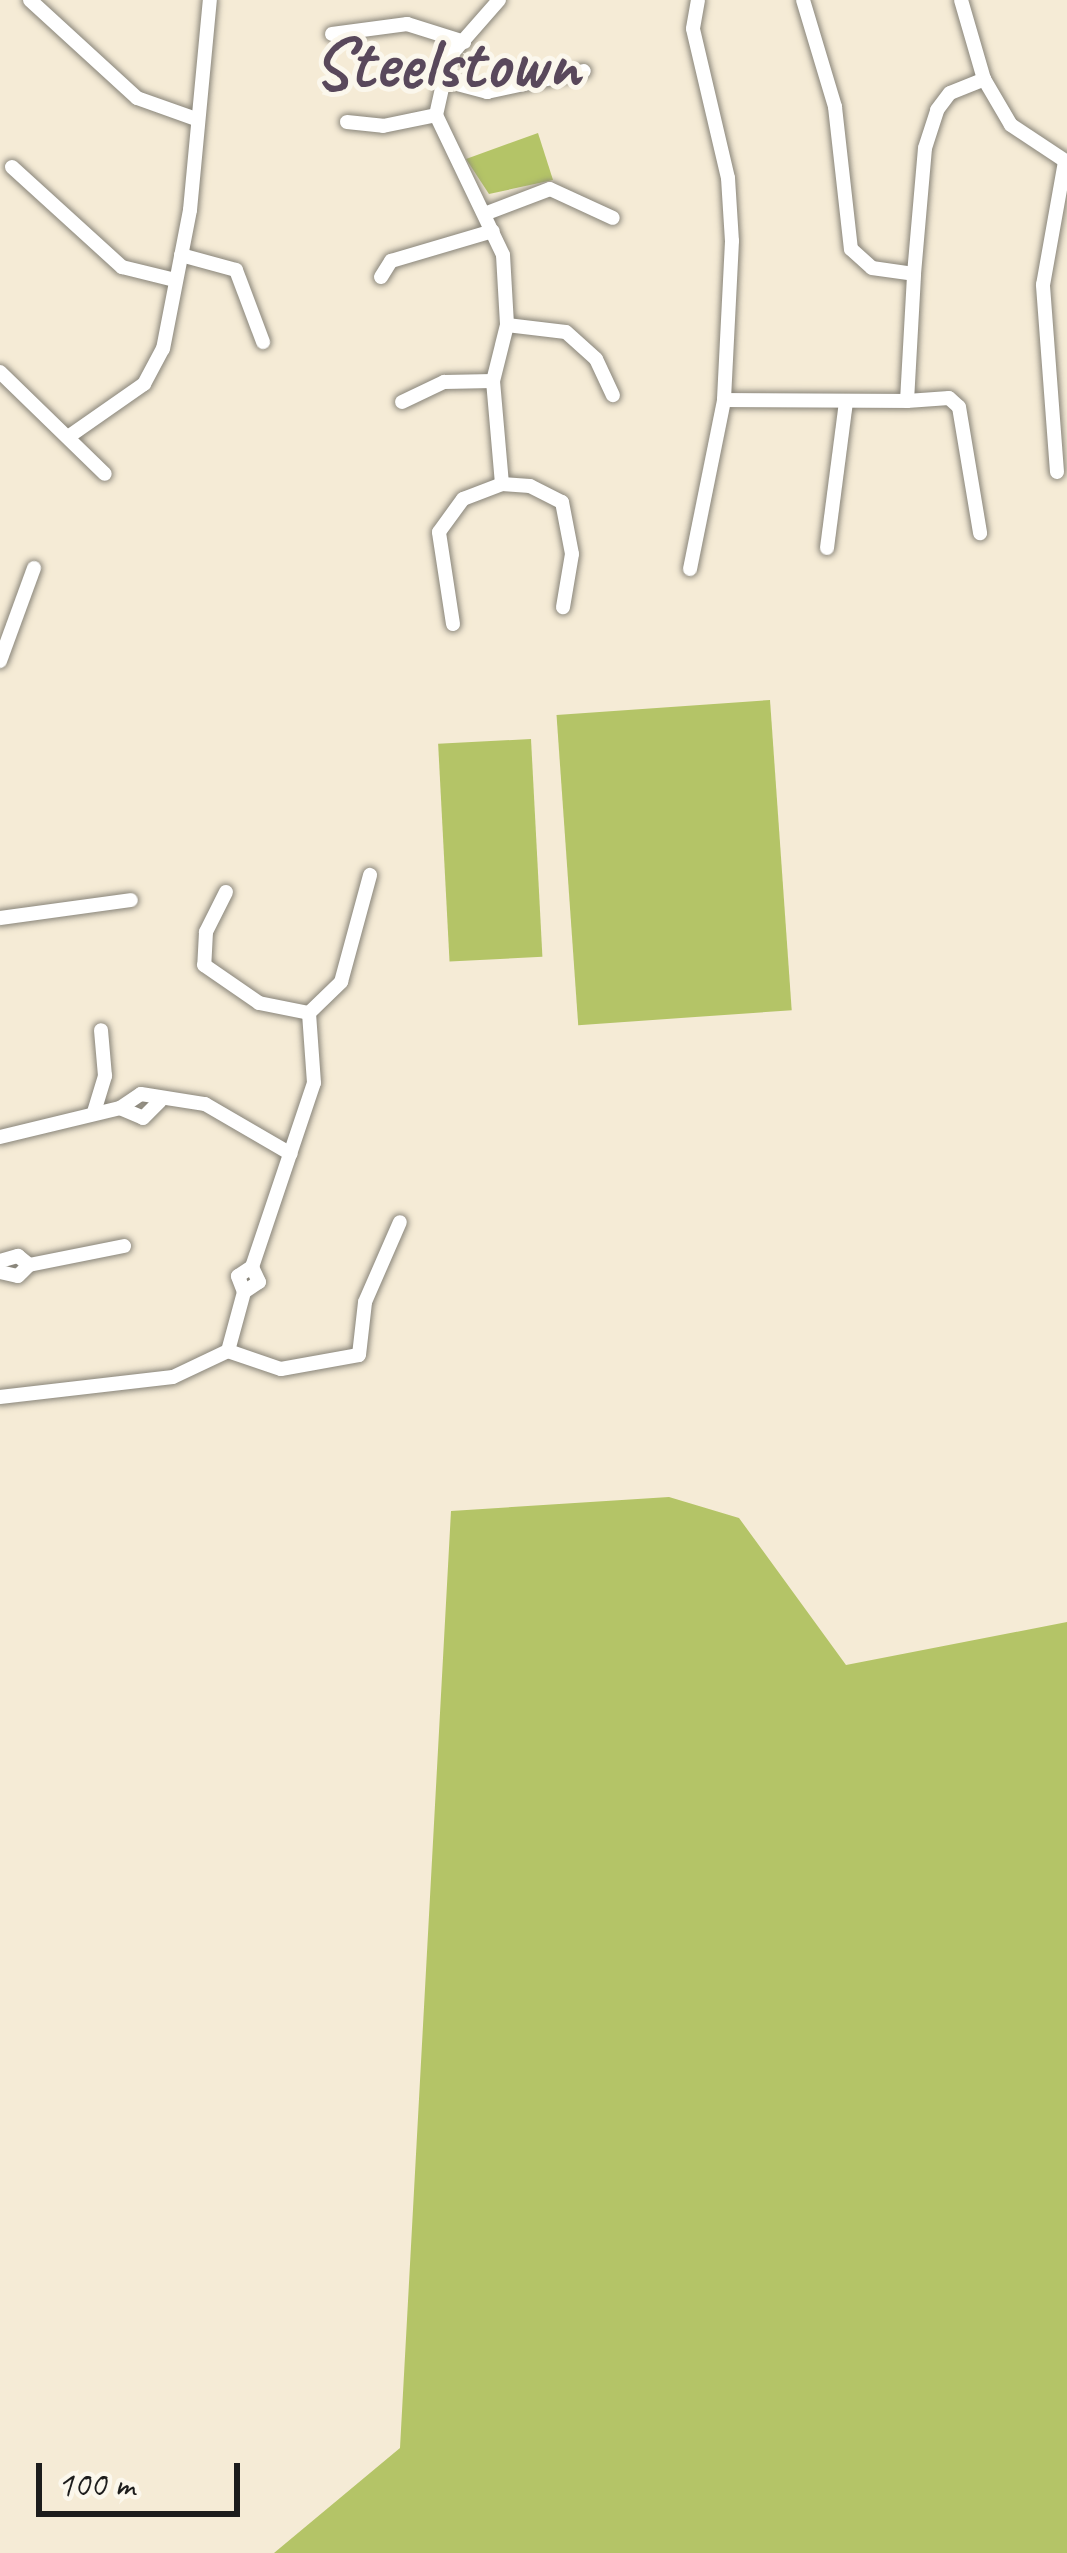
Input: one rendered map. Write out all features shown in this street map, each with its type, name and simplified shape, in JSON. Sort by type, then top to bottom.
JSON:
[{"type":"street","points":[[30,0],[136,98],[196,119]]},
{"type":"street","points":[[68,437],[155,370],[181,255],[210,0]]},
{"type":"street","points":[[499,0],[464,41],[442,80],[436,115],[493,231],[507,325],[493,381],[502,484]]},
{"type":"street","points":[[690,568],[724,400],[732,242],[728,178],[693,29],[698,0]]},
{"type":"street","points":[[803,0],[835,107],[851,249],[872,268],[914,274]]},
{"type":"street","points":[[961,0],[984,80],[1011,125],[1066,161],[1043,285],[1057,472]]},
{"type":"street","points":[[332,34],[407,24],[464,41]]},
{"type":"street","points":[[442,80],[487,92],[584,71]]},
{"type":"street","points":[[907,400],[925,148],[937,110],[950,93],[984,80]]},
{"type":"street","points":[[347,122],[382,126],[436,115]]},
{"type":"street","points":[[12,167],[122,267],[176,280]]},
{"type":"street","points":[[488,213],[550,189],[572,192],[613,218]]},
{"type":"street","points":[[381,277],[391,261],[493,231]]},
{"type":"street","points":[[181,255],[236,270],[263,342]]},
{"type":"street","points":[[507,325],[566,332],[596,359],[613,395]]},
{"type":"street","points":[[1,375],[105,474]]},
{"type":"street","points":[[402,402],[444,382],[493,381]]},
{"type":"street","points":[[724,400],[949,398],[959,407],[980,533]]},
{"type":"street","points":[[827,548],[845,401]]},
{"type":"street","points":[[453,625],[439,532],[463,499],[502,484],[530,486],[562,502],[572,537],[563,607]]},
{"type":"street","points":[[0,661],[5,629],[34,568]]},
{"type":"street","points":[[0,1397],[203,1369],[228,1351],[244,1292],[259,1282],[252,1267],[314,1083],[309,1013],[341,982],[370,875]]},
{"type":"street","points":[[226,892],[206,932],[204,965],[259,1003],[309,1013]]},
{"type":"street","points":[[0,918],[131,900]]},
{"type":"street","points":[[94,1112],[104,1076],[101,1030]]},
{"type":"street","points":[[0,1137],[120,1108],[141,1094],[160,1101],[205,1105],[291,1154]]},
{"type":"street","points":[[120,1108],[143,1118],[160,1101]]},
{"type":"street","points":[[228,1351],[281,1369],[359,1355],[365,1302],[400,1222]]},
{"type":"street","points":[[0,1272],[18,1276],[29,1265],[124,1246]]},
{"type":"street","points":[[0,1262],[17,1256],[29,1265]]},
{"type":"green space","points":[[538,133],[553,180],[489,194],[466,159]]},
{"type":"green space","points":[[770,700],[792,1010],[578,1025],[557,715]]},
{"type":"green space","points":[[531,739],[542,957],[450,962],[438,744]]},
{"type":"green space","points":[[669,1497],[739,1518],[846,1665],[1067,1622],[1067,2553],[274,2553],[400,2448],[451,1511]]},
{"type":"district","name":"Steelstown","points":[[446,64]]}]
